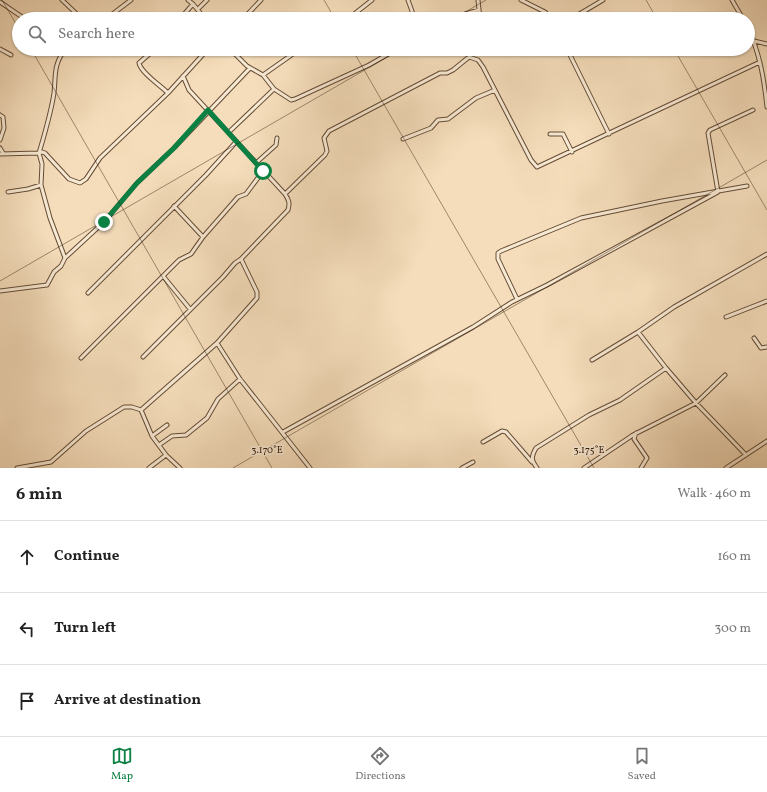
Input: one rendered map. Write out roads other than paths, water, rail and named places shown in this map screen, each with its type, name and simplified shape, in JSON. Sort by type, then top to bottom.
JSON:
[{"type":"street","points":[[115,12],[131,0]]},
{"type":"street","points":[[188,0],[200,12]]},
{"type":"street","points":[[198,9],[207,0]]},
{"type":"street","points":[[249,12],[260,0]]},
{"type":"street","points":[[355,12],[367,1],[372,0]]},
{"type":"street","points":[[408,0],[412,12]]},
{"type":"street","points":[[472,12],[479,10],[478,0]]},
{"type":"street","points":[[521,0],[545,12]]},
{"type":"street","points":[[583,12],[603,0]]},
{"type":"street","points":[[732,0],[739,12]]},
{"type":"street","points":[[65,1],[75,12]]},
{"type":"street","points":[[0,2],[15,12]]},
{"type":"street","points":[[186,12],[193,4]]},
{"type":"street","points":[[755,41],[767,44]]},
{"type":"street","points":[[755,44],[760,62],[767,107]]},
{"type":"street","points":[[0,49],[11,55]]},
{"type":"street","points":[[61,56],[56,67],[54,93],[47,128],[39,153],[42,164],[41,185],[50,218],[64,258]]},
{"type":"street","points":[[148,56],[140,63],[140,66],[148,77],[168,93]]},
{"type":"street","points":[[0,148],[2,153],[45,153],[69,179],[80,183],[86,179],[100,158],[168,93],[202,56]]},
{"type":"street","points":[[237,56],[250,68],[263,75],[274,89],[291,100],[369,65],[385,56]]},
{"type":"street","points":[[263,75],[290,56]]},
{"type":"street","points":[[570,56],[609,134]]},
{"type":"street","points":[[285,194],[325,155],[327,151],[324,138],[329,131],[440,73],[447,73],[469,57],[478,60],[496,90],[534,165],[537,168],[760,62]]},
{"type":"street","points":[[0,291],[47,285],[54,272],[61,266],[64,258],[104,222],[137,183],[174,148],[208,110],[250,68]]},
{"type":"street","points":[[143,357],[288,210],[289,201],[285,194],[189,90],[183,76]]},
{"type":"street","points":[[229,132],[274,89]]},
{"type":"street","points":[[403,139],[431,128],[438,120],[448,119],[476,98],[496,90]]},
{"type":"street","points":[[718,192],[708,133],[710,130],[753,110]]},
{"type":"street","points":[[0,115],[3,118],[4,128],[0,140]]},
{"type":"street","points":[[550,134],[563,134],[572,152]]},
{"type":"street","points":[[256,162],[276,145],[277,138]]},
{"type":"street","points":[[88,292],[236,142]]},
{"type":"street","points":[[81,358],[179,260],[191,254],[203,237],[238,197],[246,194],[263,171]]},
{"type":"street","points":[[8,192],[28,190],[41,185]]},
{"type":"street","points":[[517,300],[498,259],[498,254],[501,250],[581,218],[662,201],[748,186]]},
{"type":"street","points":[[283,432],[473,327],[517,300],[718,192]]},
{"type":"street","points":[[174,206],[203,237]]},
{"type":"street","points":[[592,360],[638,332],[674,306],[767,254]]},
{"type":"street","points":[[141,410],[216,343],[257,298],[257,292],[241,258]]},
{"type":"street","points":[[163,276],[190,309]]},
{"type":"street","points":[[726,317],[767,301]]},
{"type":"street","points":[[638,332],[696,403],[746,455]]},
{"type":"street","points":[[754,338],[761,348],[767,347]]},
{"type":"street","points":[[216,343],[240,379],[310,468]]},
{"type":"street","points":[[532,462],[532,456],[536,448],[589,415],[620,400],[666,368]]},
{"type":"street","points":[[584,468],[636,433],[696,403],[725,375]]},
{"type":"street","points":[[159,445],[172,436],[186,435],[207,418],[218,399],[240,379]]},
{"type":"street","points":[[17,468],[51,462],[86,431],[124,407],[132,407],[141,410],[152,436],[166,455],[180,468]]},
{"type":"street","points":[[152,436],[167,425]]},
{"type":"street","points":[[483,442],[502,431],[506,432],[537,468]]},
{"type":"street","points":[[636,433],[634,438],[647,458],[641,468]]},
{"type":"street","points":[[726,468],[767,441]]},
{"type":"street","points":[[149,468],[166,455]]},
{"type":"street","points":[[462,468],[473,462]]}]
